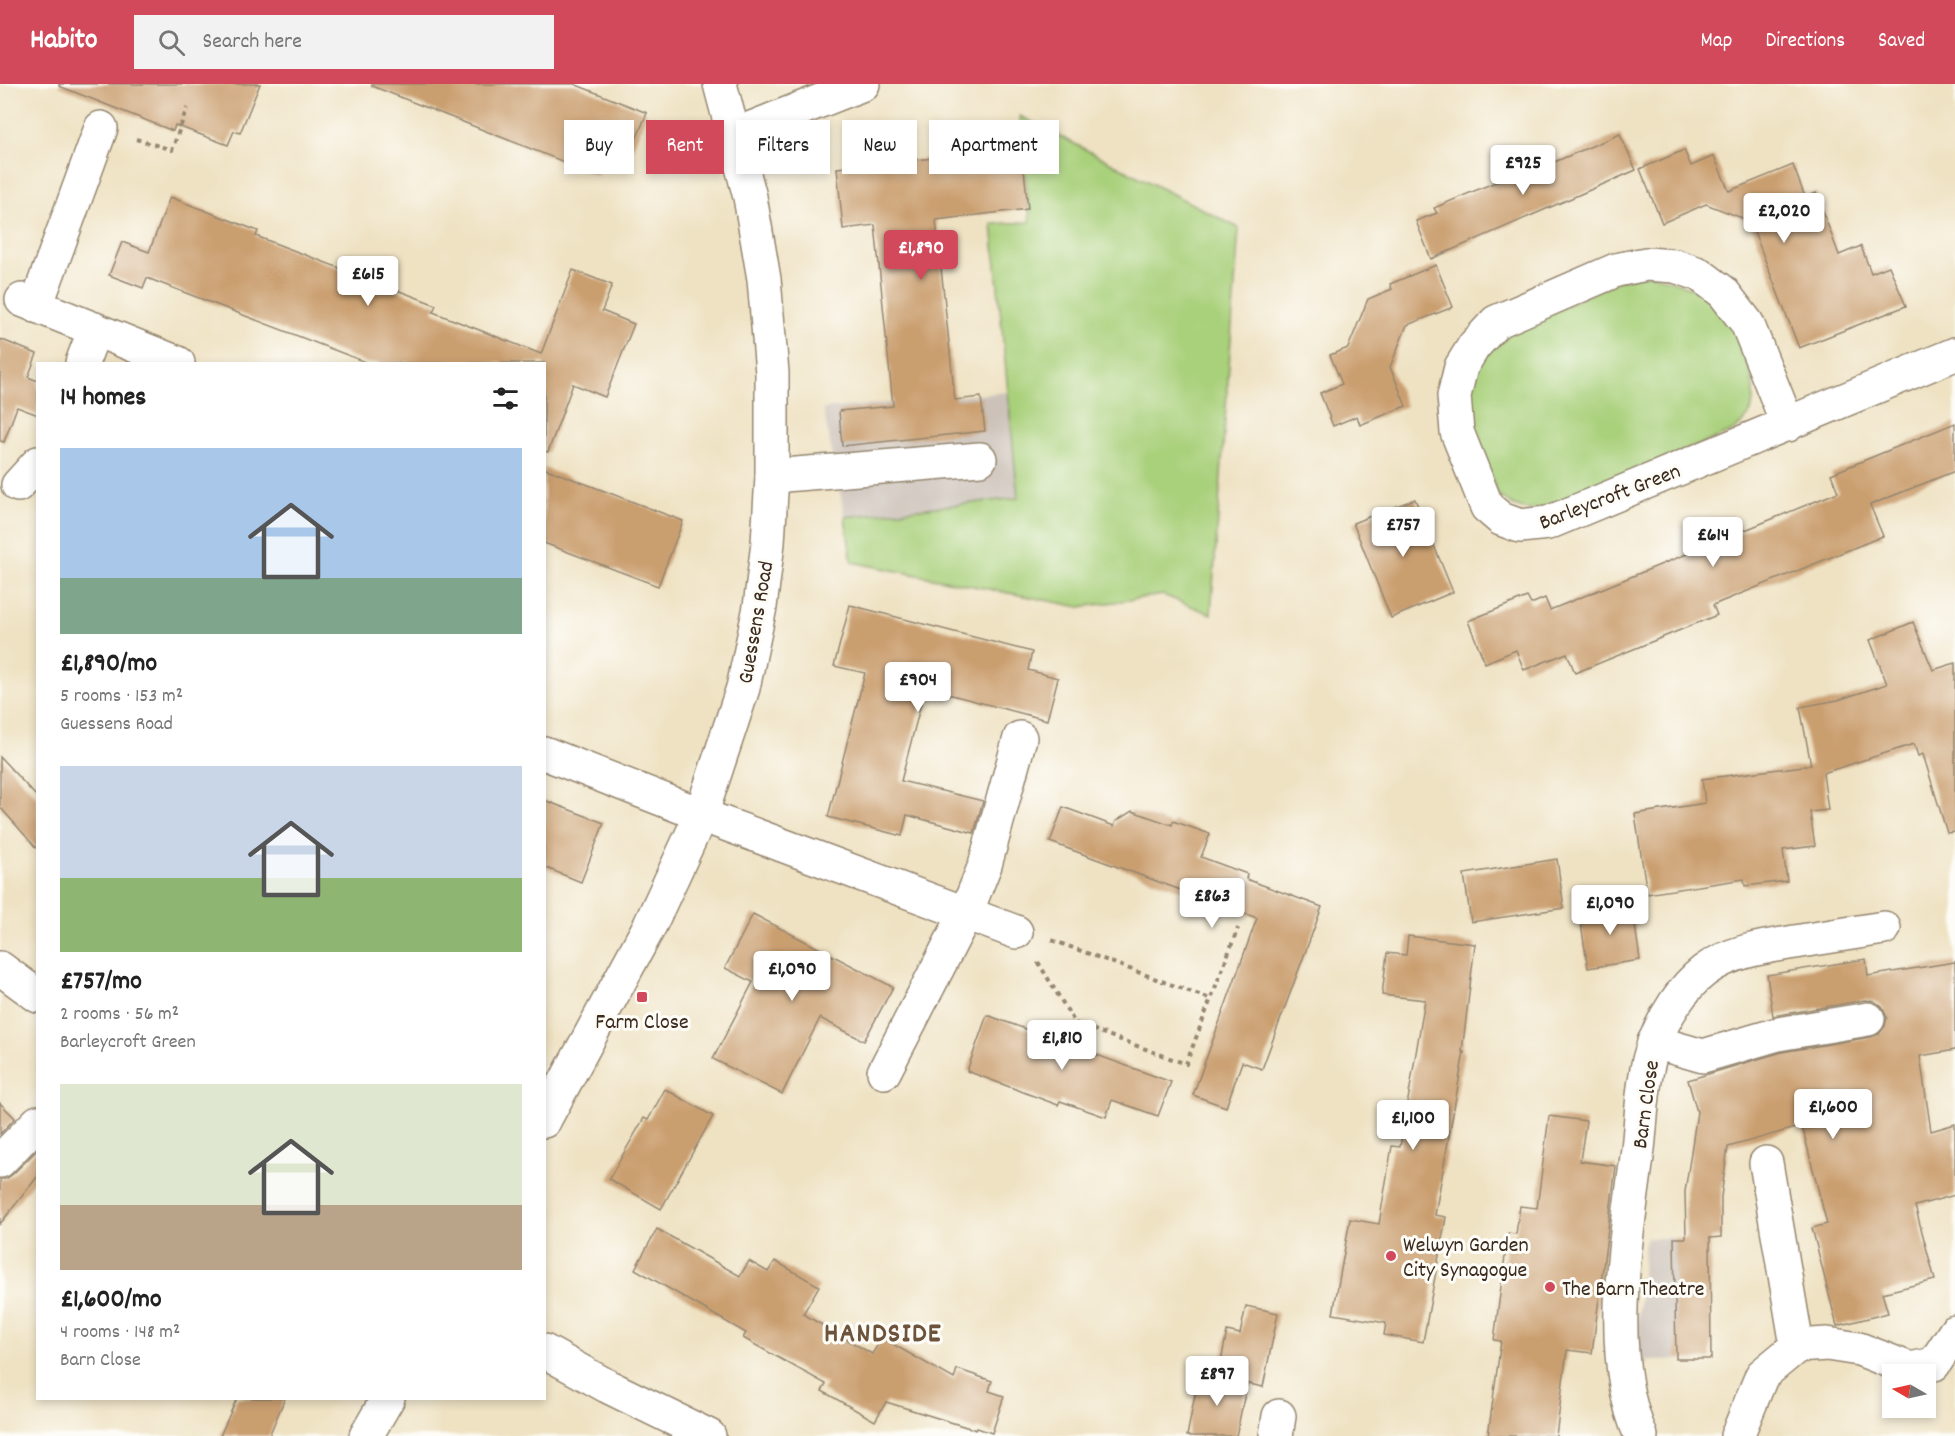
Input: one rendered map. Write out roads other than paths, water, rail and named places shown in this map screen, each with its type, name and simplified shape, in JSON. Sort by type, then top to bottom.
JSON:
[{"type":"street","name":"Guessens Road","points":[[546,1117],[650,925],[701,815],[743,688],[760,607],[768,543],[772,476],[772,373],[764,279],[750,197],[720,84]]},
{"type":"street","points":[[734,135],[863,84]]},
{"type":"street","points":[[101,128],[29,303],[176,362]]},
{"type":"street","name":"Barleycroft Green","points":[[1788,424],[1747,323],[1723,292],[1699,274],[1675,266],[1646,264],[1616,270],[1496,322],[1474,346],[1461,367],[1454,396],[1457,432],[1487,507],[1501,519],[1520,526],[1548,523],[1788,424],[1955,354]]},
{"type":"street","points":[[82,362],[95,329]]},
{"type":"street","points":[[772,476],[980,459]]},
{"type":"street","points":[[884,1072],[966,914],[985,865],[1020,738]]},
{"type":"street","points":[[546,754],[701,815],[1016,932]]},
{"type":"street","name":"Barn Close","points":[[1641,1436],[1632,1416],[1624,1380],[1621,1331],[1624,1257],[1647,1073],[1654,1042],[1685,990],[1705,971],[1726,959],[1755,948],[1884,928]]},
{"type":"street","points":[[0,968],[36,995]]},
{"type":"street","points":[[1654,1042],[1703,1056],[1778,1034],[1868,1019]]},
{"type":"street","points":[[0,1161],[36,1124]]},
{"type":"street","points":[[1766,1163],[1797,1346]]},
{"type":"street","points":[[1737,1436],[1762,1375],[1797,1346],[1827,1344],[1859,1348],[1910,1369],[1934,1364],[1955,1332]]},
{"type":"street","points":[[546,1352],[607,1386],[709,1436]]},
{"type":"street","points":[[366,1436],[387,1400]]},
{"type":"place","name":"Farm Close","points":[[642,997]]},
{"type":"place","name":"Welwyn Garden City Synagogue","points":[[1391,1256]]},
{"type":"place","name":"The Barn Theatre","points":[[1550,1287]]},
{"type":"district","name":"HANDSIDE","points":[[883,1331]]}]
